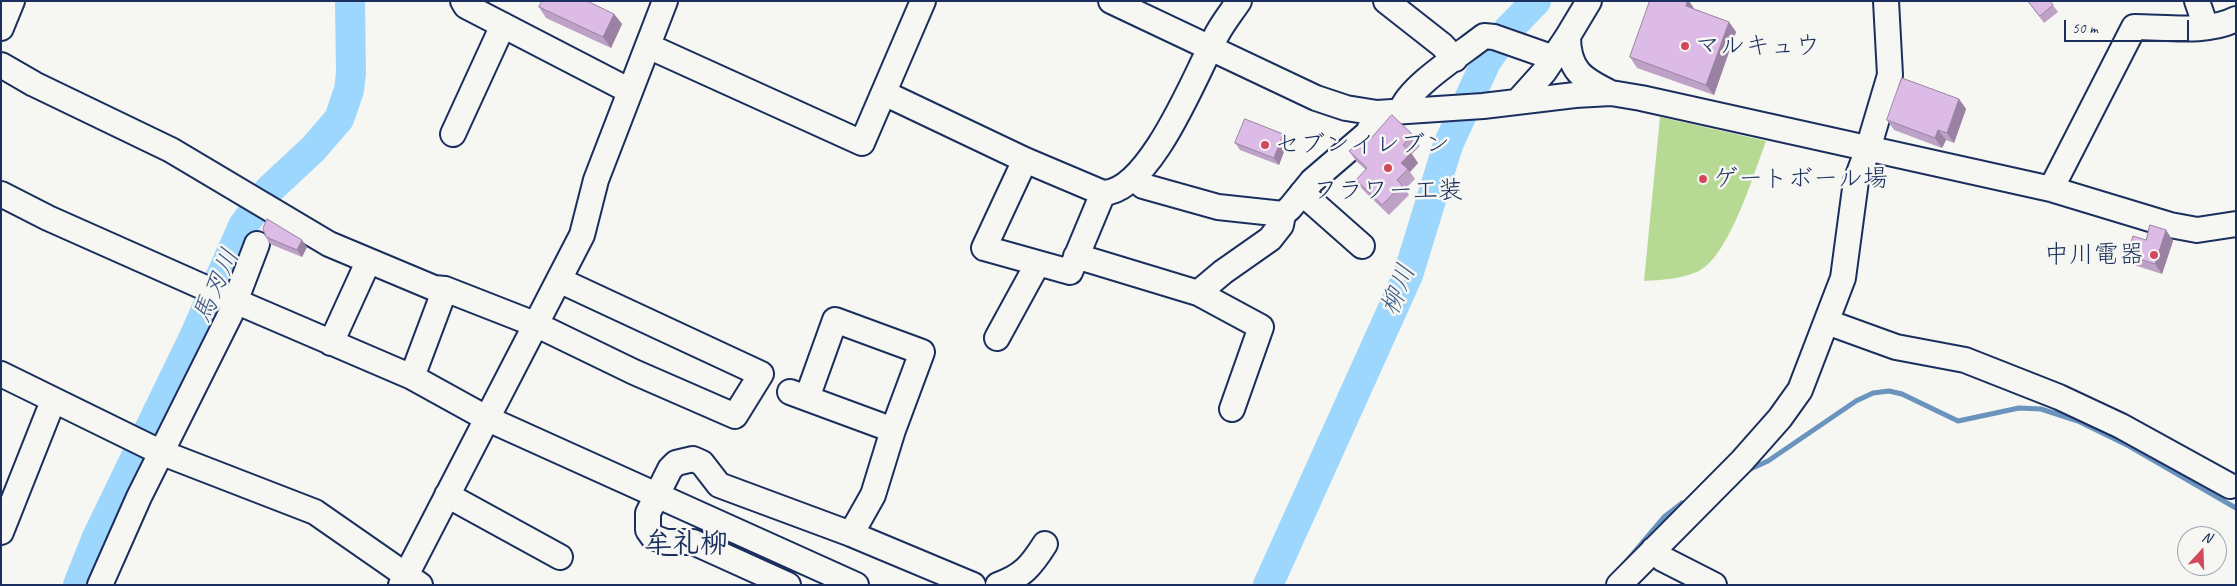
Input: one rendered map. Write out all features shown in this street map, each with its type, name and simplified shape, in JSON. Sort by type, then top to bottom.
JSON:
[{"type":"street","points":[[1,28],[12,1]]},
{"type":"street","points":[[463,1],[466,6],[630,91]]},
{"type":"street","points":[[1,374],[124,436],[315,512],[409,581],[448,495],[582,235],[596,180],[665,1]]},
{"type":"street","points":[[648,46],[862,143],[924,1]]},
{"type":"street","points":[[1111,1],[1316,98],[1346,108],[1377,113],[1482,106],[1611,93],[1641,98],[2051,189],[2170,225],[2197,230],[2236,224]]},
{"type":"street","points":[[884,93],[1025,160],[1103,193],[1111,193],[1134,178],[1155,152],[1193,88],[1210,47],[1239,1]]},
{"type":"street","points":[[1386,1],[1442,45],[1455,59]]},
{"type":"street","points":[[1518,101],[1531,89],[1554,58],[1589,1]]},
{"type":"street","points":[[1620,585],[1730,474],[1780,418],[1800,390],[1828,322],[1843,278],[1856,181],[1890,75],[1886,1]]},
{"type":"street","points":[[2197,1],[2206,27]]},
{"type":"street","points":[[2051,189],[2134,27],[2223,26],[2236,19]]},
{"type":"street","points":[[453,134],[503,25]]},
{"type":"street","points":[[1401,111],[1403,103],[1412,91],[1484,36],[1517,44],[1554,58]]},
{"type":"street","points":[[1568,36],[1568,52],[1577,72],[1589,82],[1611,93]]},
{"type":"street","points":[[1,65],[34,84],[171,150],[239,193],[329,244],[368,262],[434,288],[445,289],[537,324],[634,372],[735,416],[761,374],[559,280]]},
{"type":"street","points":[[1134,178],[1143,186],[1218,207],[1282,214],[1290,208],[1302,193],[1368,133],[1377,113]]},
{"type":"street","points":[[1025,160],[984,248],[1070,272],[1103,193]]},
{"type":"street","points":[[1302,193],[1362,246]]},
{"type":"street","points":[[1,194],[180,277],[412,378],[488,419],[856,585]]},
{"type":"street","points":[[1198,294],[1223,272],[1270,239],[1281,225],[1282,214]]},
{"type":"street","points":[[100,585],[257,244]]},
{"type":"street","points":[[1076,256],[1198,294],[1262,327],[1232,409]]},
{"type":"street","points":[[331,343],[368,262]]},
{"type":"street","points":[[997,338],[1038,263]]},
{"type":"street","points":[[412,378],[445,289]]},
{"type":"street","points":[[851,534],[873,495],[922,352],[835,320],[798,395],[894,430]]},
{"type":"street","points":[[1828,322],[1896,347],[1965,360],[2059,397],[2121,426],[2230,486]]},
{"type":"street","points":[[1,532],[53,401]]},
{"type":"street","points":[[788,585],[693,542],[666,542],[653,537],[648,530],[646,522],[670,469],[683,460],[693,459],[702,463],[719,485],[851,534],[973,585]]},
{"type":"street","points":[[448,495],[560,557]]},
{"type":"street","points":[[998,585],[1016,578],[1032,564],[1045,544]]},
{"type":"street","points":[[1653,550],[1663,558],[1714,585]]},
{"type":"green space","name":"ゲートボール場","points":[[1660,117],[1766,141],[1730,233],[1709,264],[1697,272],[1684,276],[1644,281]]},
{"type":"building","points":[[542,1],[587,1],[614,14],[603,37],[539,7]]},
{"type":"building","points":[[1650,1],[1687,1],[1686,6],[1729,22],[1706,85],[1630,57]]},
{"type":"building","points":[[2028,1],[2050,1],[2053,5],[2040,16]]},
{"type":"building","points":[[1902,78],[1959,99],[1947,133],[1938,130],[1935,138],[1887,120]]},
{"type":"building","name":"フラワー工装","points":[[1392,115],[1413,135],[1403,145],[1411,153],[1401,163],[1408,169],[1397,180],[1402,185],[1382,205],[1356,180],[1367,168],[1349,151],[1367,136],[1370,139]]},
{"type":"building","points":[[1245,119],[1283,134],[1274,158],[1235,143]]},
{"type":"building","points":[[267,219],[302,240],[297,250],[266,237],[263,229]]},
{"type":"building","points":[[2150,225],[2166,230],[2155,264],[2127,255],[2133,236],[2146,240]]},
{"type":"waterway","name":"馬刃川","points":[[78,585],[97,537],[194,337],[243,226],[269,190],[313,149],[339,119],[349,90],[351,73],[350,1]]},
{"type":"waterway","name":"柳川","points":[[1268,585],[1408,275],[1448,145],[1486,62],[1508,30],[1536,1]]},
{"type":"waterway","points":[[1746,471],[1768,461],[1856,401],[1873,393],[1889,391],[1902,394],[1958,421],[2019,408],[2041,409],[2078,421],[2129,446],[2236,508]]},
{"type":"waterway","points":[[1619,570],[1664,517],[1682,503]]},
{"type":"place","name":"マルキュウ","points":[[1685,46]]},
{"type":"place","name":"セブンイレブン","points":[[1265,145]]},
{"type":"place","name":"フラワー工装","points":[[1388,168]]},
{"type":"place","name":"ゲートボール場","points":[[1703,179]]},
{"type":"place","name":"中川電器","points":[[2154,255]]},
{"type":"district","name":"牟礼柳","points":[[686,545]]}]
